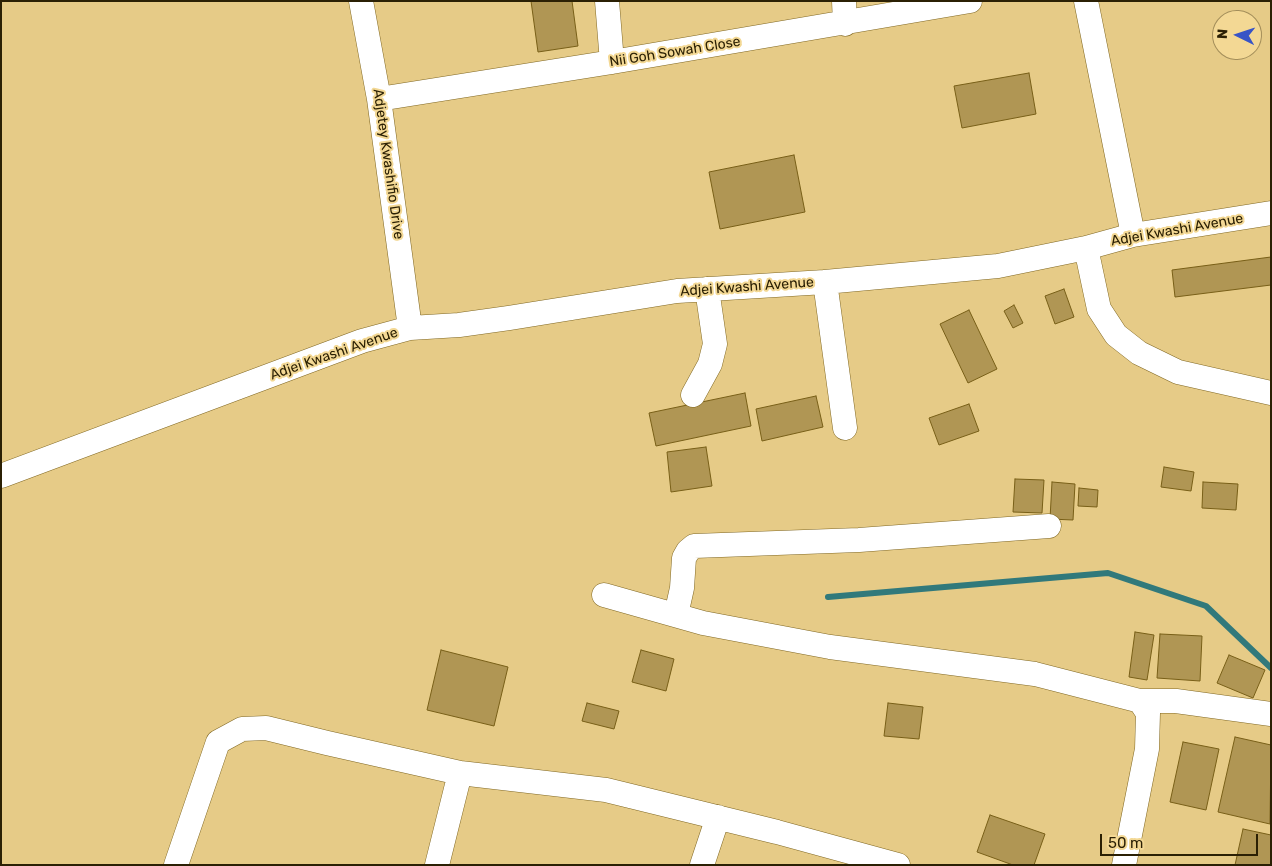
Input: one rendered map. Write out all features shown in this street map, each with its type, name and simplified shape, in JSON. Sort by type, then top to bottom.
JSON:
[{"type":"street","name":"Adjetey Kwashifio Drive","points":[[361,1],[379,99],[410,328]]},
{"type":"street","points":[[607,1],[612,62]]},
{"type":"street","name":"Nii Goh Sowah Close","points":[[379,99],[612,62],[845,12],[970,1]]},
{"type":"street","points":[[1086,1],[1133,235]]},
{"type":"street","name":"Adjei Kwashi Avenue","points":[[1,476],[362,341],[410,328],[459,325],[677,292],[825,282],[998,266],[1086,248],[1133,235],[1271,213]]},
{"type":"street","points":[[1086,248],[1099,310],[1116,335],[1139,353],[1178,372],[1271,393]]},
{"type":"street","points":[[825,282],[845,428]]},
{"type":"street","points":[[693,396],[710,364],[715,344],[707,289]]},
{"type":"street","points":[[676,615],[682,588],[684,558],[694,546],[858,540],[1049,526]]},
{"type":"street","points":[[604,595],[703,623],[830,647],[1035,674],[1140,701],[1176,701],[1271,714]]},
{"type":"street","points":[[1124,865],[1147,749],[1148,713],[1140,701]]},
{"type":"street","points":[[176,865],[218,742],[242,729],[266,728],[460,773],[606,790],[718,817],[898,865]]},
{"type":"street","points":[[437,865],[460,773]]},
{"type":"street","points":[[702,865],[718,817]]},
{"type":"building","points":[[531,1],[572,1],[578,46],[538,52]]},
{"type":"building","points":[[1029,73],[1036,114],[962,128],[954,86]]},
{"type":"building","points":[[794,155],[805,212],[720,229],[709,172]]},
{"type":"building","points":[[1271,257],[1271,285],[1175,297],[1172,270]]},
{"type":"building","points":[[1064,289],[1074,317],[1055,324],[1045,296]]},
{"type":"building","points":[[1014,305],[1023,323],[1013,328],[1004,311]]},
{"type":"building","points":[[969,310],[997,369],[968,383],[940,324]]},
{"type":"building","points":[[745,393],[751,426],[656,446],[649,413]]},
{"type":"building","points":[[816,396],[823,427],[762,441],[756,409]]},
{"type":"building","points":[[969,404],[979,431],[939,445],[929,418]]},
{"type":"building","points":[[706,447],[712,486],[671,492],[667,452]]},
{"type":"building","points":[[1164,467],[1194,472],[1191,491],[1161,487]]},
{"type":"building","points":[[1015,479],[1044,480],[1042,513],[1013,512]]},
{"type":"building","points":[[1052,482],[1075,484],[1073,520],[1050,519]]},
{"type":"building","points":[[1203,482],[1238,484],[1236,510],[1202,508]]},
{"type":"building","points":[[1079,488],[1098,490],[1097,507],[1078,506]]},
{"type":"building","points":[[1135,632],[1154,635],[1147,680],[1129,677]]},
{"type":"building","points":[[1160,634],[1202,636],[1200,681],[1157,678]]},
{"type":"building","points":[[441,650],[508,667],[494,726],[427,710]]},
{"type":"building","points":[[641,650],[674,659],[666,691],[632,682]]},
{"type":"building","points":[[1229,655],[1265,670],[1253,698],[1217,683]]},
{"type":"building","points":[[587,703],[619,711],[614,729],[582,721]]},
{"type":"building","points":[[888,703],[923,707],[919,739],[884,736]]},
{"type":"building","points":[[1235,737],[1271,745],[1270,824],[1218,812]]},
{"type":"building","points":[[1183,742],[1219,749],[1206,810],[1170,802]]},
{"type":"building","points":[[990,815],[1045,834],[1034,865],[1013,865],[977,852]]},
{"type":"building","points":[[1243,829],[1271,835],[1271,865],[1235,865]]},
{"type":"waterway","points":[[828,597],[1108,573],[1206,606],[1271,668]]}]
